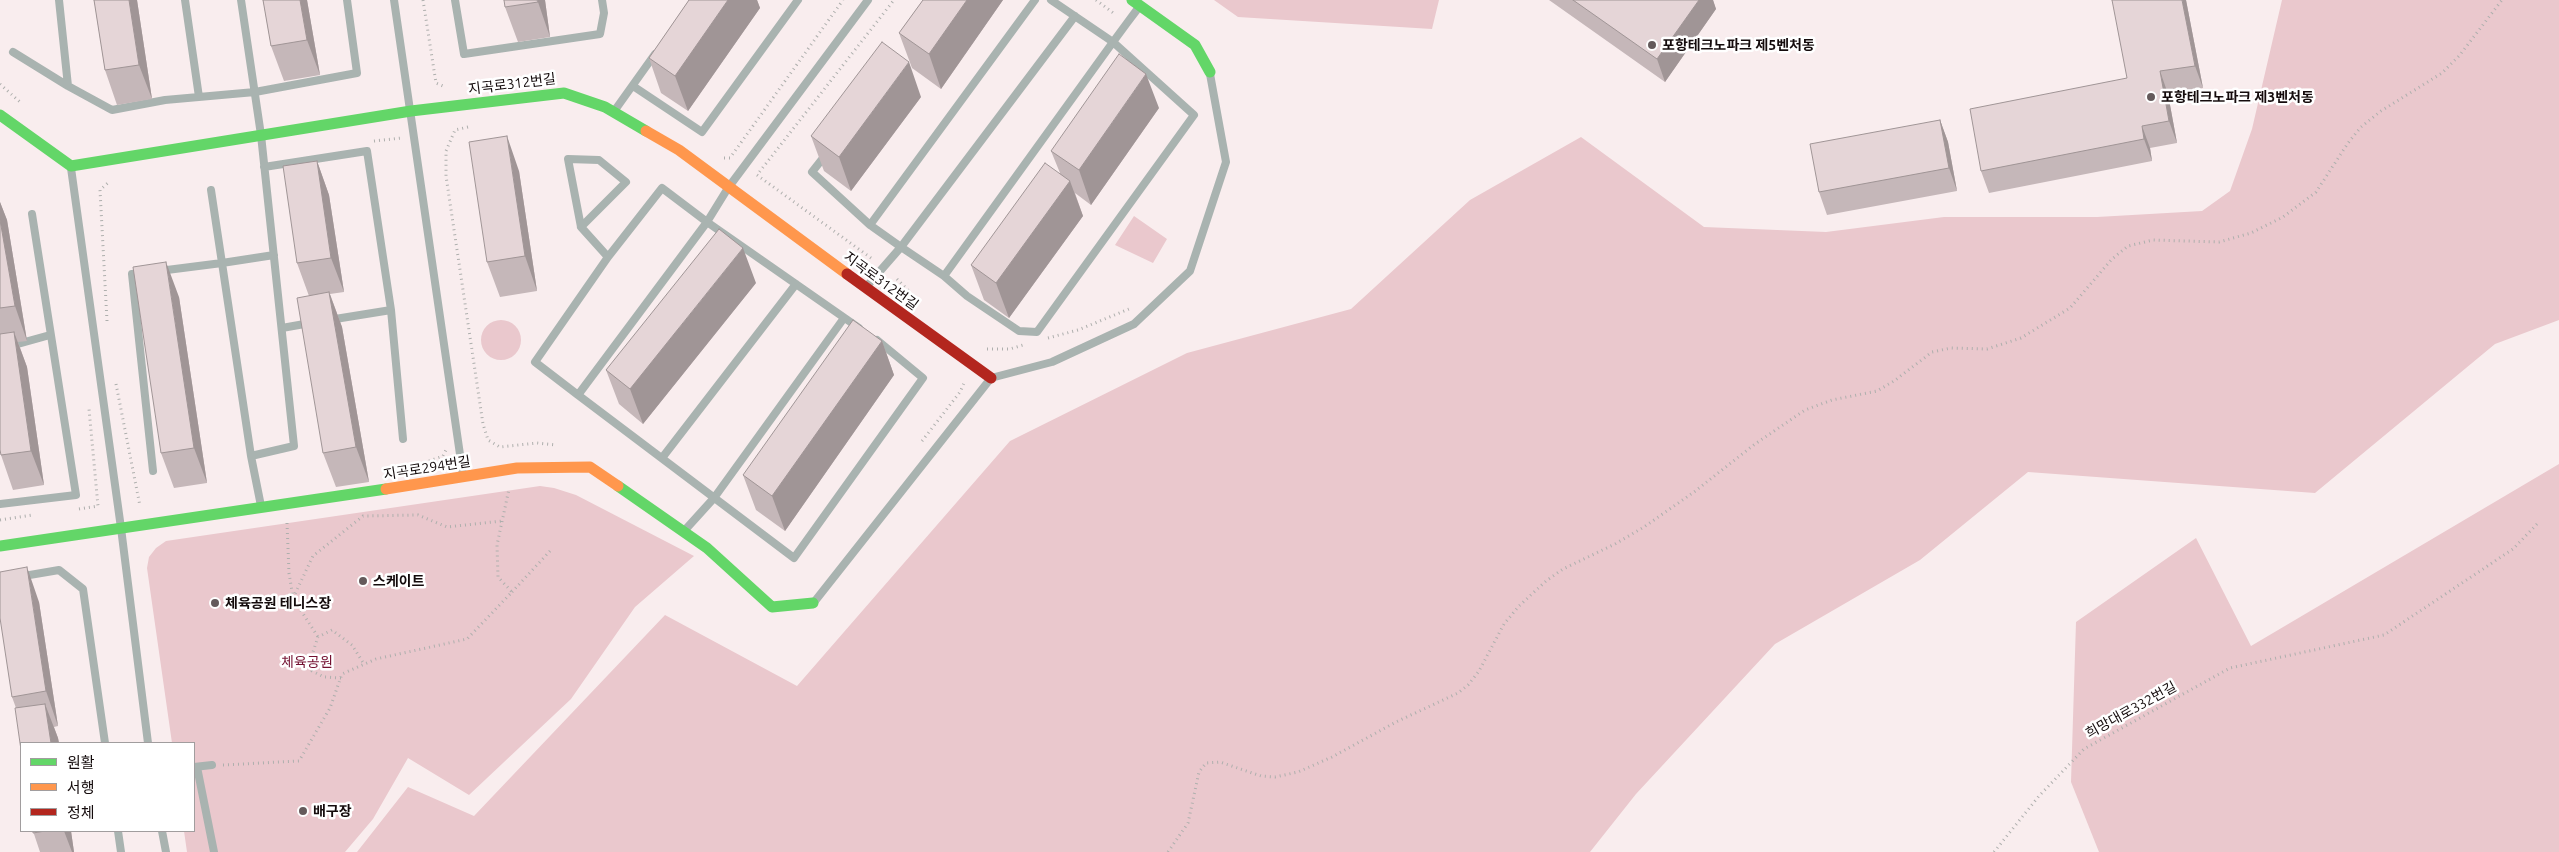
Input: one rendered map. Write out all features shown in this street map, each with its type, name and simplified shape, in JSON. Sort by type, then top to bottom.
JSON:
[{"type":"street","points":[[1136,3],[1195,45],[1210,72]]},
{"type":"street","name":"지곡로312번길","points":[[71,166],[411,111],[564,93],[614,112],[679,150],[728,188],[990,378]]},
{"type":"street","points":[[0,115],[71,166]]},
{"type":"street","name":"지곡로294번길","points":[[0,546],[464,478],[511,469],[590,468],[707,548],[772,607],[813,603]]},
{"type":"lane","points":[[59,0],[68,86]]},
{"type":"lane","points":[[185,0],[199,97]]},
{"type":"lane","points":[[241,0],[261,135],[294,446],[251,456]]},
{"type":"lane","points":[[13,52],[68,86],[112,110],[165,100],[255,92],[357,73],[346,0]]},
{"type":"lane","points":[[394,0],[464,478]]},
{"type":"lane","points":[[455,0],[464,54],[600,34],[604,13],[602,0]]},
{"type":"lane","points":[[633,86],[702,132],[798,0]]},
{"type":"lane","points":[[578,395],[707,222],[728,188],[868,0]]},
{"type":"lane","points":[[870,225],[1036,0]]},
{"type":"lane","points":[[830,149],[812,172],[870,225],[944,276],[967,296],[1019,331],[1037,332],[1194,115],[1113,42],[1051,0]]},
{"type":"lane","points":[[944,276],[1113,42],[1136,3]]},
{"type":"lane","points":[[866,288],[901,248],[1075,16]]},
{"type":"lane","points":[[614,112],[661,47]]},
{"type":"lane","points":[[813,603],[990,378],[1052,362],[1134,324],[1190,271],[1226,162],[1210,72]]},
{"type":"lane","points":[[264,167],[367,152],[391,310],[403,439]]},
{"type":"lane","points":[[580,227],[626,182],[599,160],[568,159],[580,227],[608,257]]},
{"type":"lane","points":[[71,166],[121,528],[148,742]]},
{"type":"lane","points":[[662,188],[707,222],[869,335],[924,378],[794,558],[536,362],[608,257],[662,188]]},
{"type":"lane","points":[[211,190],[251,456],[262,508]]},
{"type":"lane","points":[[0,504],[76,495],[32,214]]},
{"type":"lane","points":[[153,470],[132,274],[274,255]]},
{"type":"lane","points":[[662,458],[796,284]]},
{"type":"lane","points":[[282,328],[391,310]]},
{"type":"lane","points":[[683,532],[714,498],[844,318]]},
{"type":"lane","points":[[0,349],[50,335]]},
{"type":"lane","points":[[0,580],[60,570],[83,589],[105,742]]},
{"type":"lane","points":[[212,765],[195,767],[214,852]]},
{"type":"lane","points":[[118,832],[121,852]]},
{"type":"lane","points":[[162,832],[166,852]]},
{"type":"path","points":[[423,0],[436,83]]},
{"type":"path","points":[[730,158],[843,0]]},
{"type":"path","points":[[871,258],[757,175],[894,0]]},
{"type":"path","points":[[1096,0],[1117,16]]},
{"type":"path","points":[[1168,852],[1188,823],[1199,772],[1206,763],[1220,762],[1261,776],[1275,777],[1298,772],[1332,757],[1396,722],[1458,694],[1468,686],[1480,671],[1504,624],[1519,606],[1546,581],[1563,568],[1615,544],[1644,527],[1694,492],[1755,444],[1805,410],[1832,400],[1877,390],[1894,381],[1932,352],[1951,348],[1987,349],[2021,338],[2070,308],[2112,259],[2128,246],[2153,240],[2224,242],[2251,233],[2283,218],[2316,192],[2348,143],[2361,127],[2381,111],[2442,73],[2459,56],[2502,0]]},
{"type":"path","points":[[0,84],[21,102]]},
{"type":"path","points":[[472,126],[455,130],[446,150],[446,176],[483,424]]},
{"type":"path","points":[[100,190],[108,327]]},
{"type":"path","points":[[1044,339],[1078,330],[1136,306]]},
{"type":"path","points":[[984,349],[1010,349],[1027,344]]},
{"type":"path","points":[[115,375],[141,510]]},
{"type":"path","points":[[88,399],[98,506]]},
{"type":"path","points":[[512,446],[511,469],[496,545],[498,577],[512,592]]},
{"type":"path","points":[[286,515],[289,543],[289,573],[293,598],[318,637]]},
{"type":"path","points":[[293,598],[313,556],[363,516],[418,515],[447,527],[502,521]]},
{"type":"path","name":"희망대로332번길","points":[[1994,852],[2039,796],[2084,748],[2230,668],[2384,635],[2513,549],[2538,523]]},
{"type":"path","points":[[212,765],[299,761],[330,708],[342,674],[376,659],[467,639],[550,551]]},
{"type":"path","points":[[341,678],[324,677],[312,671],[312,655],[318,637],[332,630],[352,645],[364,664]]},
{"type":"green space","points":[[1214,0],[1439,0],[1432,29],[1238,17]]},
{"type":"green space","points":[[2282,0],[2559,0],[2559,320],[2495,344],[2315,493],[2028,472],[1920,560],[1775,644],[1636,794],[1590,852],[357,852],[408,787],[474,816],[665,615],[797,686],[1010,441],[1187,353],[1351,309],[1470,200],[1581,137],[1704,227],[1826,232],[1944,217],[2097,217],[2202,211],[2230,191],[2252,129]]},
{"type":"green space","points":[[1134,216],[1167,239],[1153,263],[1115,245]]},
{"type":"green space","points":[[497,320],[505,320],[512,323],[518,329],[521,340],[518,351],[512,357],[505,360],[497,360],[490,357],[484,351],[481,344],[481,336],[484,329],[490,323]]},
{"type":"green space","points":[[2559,464],[2559,852],[2099,852],[2071,782],[2076,622],[2196,538],[2251,646]]},
{"type":"green space","name":"체육공원","points":[[540,486],[576,495],[694,556],[635,607],[571,699],[469,795],[408,758],[373,819],[345,852],[187,852],[184,832],[195,832],[195,742],[172,742],[147,568],[149,557],[156,548],[166,541]]},
{"type":"building","points":[[94,0],[129,0],[139,65],[105,70]]},
{"type":"building","points":[[263,0],[300,0],[307,40],[271,46]]},
{"type":"building","points":[[504,0],[537,0],[538,2],[505,7]]},
{"type":"building","points":[[689,0],[728,0],[675,76],[649,58]]},
{"type":"building","points":[[923,0],[967,0],[929,54],[899,33]]},
{"type":"building","points":[[1573,0],[1699,0],[1657,59]]},
{"type":"building","name":"포항테크노파크 제3벤처동","points":[[2112,0],[2182,0],[2195,66],[2160,71],[2169,121],[2142,126],[2144,139],[1981,171],[1970,109],[2127,78]]},
{"type":"building","points":[[882,42],[909,62],[839,157],[811,136]]},
{"type":"building","points":[[1119,54],[1146,74],[1079,170],[1051,151]]},
{"type":"building","points":[[1940,120],[1949,168],[1819,192],[1810,144]]},
{"type":"building","points":[[507,136],[525,256],[487,262],[469,142]]},
{"type":"building","points":[[317,161],[331,258],[297,263],[283,166]]},
{"type":"building","points":[[1045,163],[1070,181],[996,283],[971,265]]},
{"type":"building","points":[[0,220],[15,306],[0,308]]},
{"type":"building","points":[[719,229],[743,248],[630,389],[606,370]]},
{"type":"building","points":[[166,262],[194,448],[161,453],[133,267]]},
{"type":"building","points":[[329,292],[356,447],[323,453],[297,298]]},
{"type":"building","points":[[853,320],[882,341],[772,496],[743,475]]},
{"type":"building","points":[[14,332],[31,451],[1,455],[0,334]]},
{"type":"building","points":[[27,567],[46,691],[12,697],[0,618],[0,572]]},
{"type":"building","points":[[45,704],[51,742],[20,743],[15,708]]},
{"type":"traffic: fast","points":[[1132,0],[1195,45],[1210,72]]},
{"type":"traffic: fast","points":[[0,115],[71,166],[411,111],[564,93],[605,107],[646,131]]},
{"type":"traffic: fast","points":[[618,486],[707,548],[772,607],[813,603]]},
{"type":"traffic: fast","points":[[0,546],[386,489]]},
{"type":"traffic: slow","points":[[646,131],[679,150],[847,274]]},
{"type":"traffic: slow","points":[[386,489],[517,468],[590,467],[618,486]]},
{"type":"traffic: jam","points":[[847,274],[991,378]]},
{"type":"place","name":"포항테크노파크 제5벤처동","points":[[1652,45]]},
{"type":"place","name":"포항테크노파크 제3벤처동","points":[[2151,97]]},
{"type":"place","name":"스케이트","points":[[363,581]]},
{"type":"place","name":"체육공원 테니스장","points":[[215,603]]},
{"type":"place","name":"배구장","points":[[303,811]]}]
